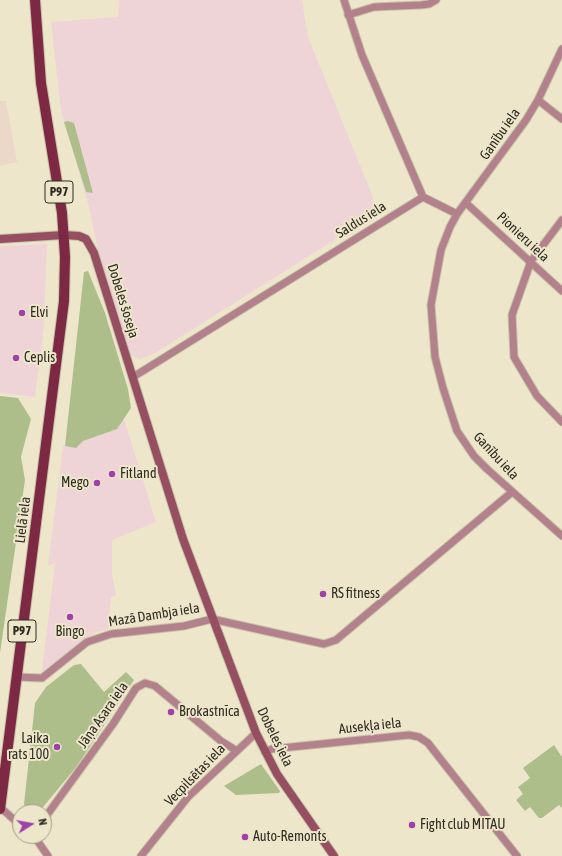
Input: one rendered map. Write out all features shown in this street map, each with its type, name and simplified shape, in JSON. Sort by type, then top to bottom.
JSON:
[{"type":"main road","name":"P97","points":[[35,0],[41,83],[64,235]]},
{"type":"main road","name":"Lielā iela","points":[[0,808],[61,330],[64,301],[64,235]]},
{"type":"street","points":[[344,0],[348,15],[376,89],[423,197],[457,214]]},
{"type":"street","points":[[348,15],[374,7],[425,5],[436,0]]},
{"type":"street","name":"Ganību iela","points":[[212,619],[324,644],[336,640],[512,492],[474,456],[457,431],[442,388],[435,357],[431,305],[435,273],[441,250],[457,214],[516,135],[538,100],[562,49]]},
{"type":"street","points":[[538,100],[562,119]]},
{"type":"street","name":"Saldus iela","points":[[133,377],[423,197]]},
{"type":"street","name":"Pionieru iela","points":[[466,203],[562,291]]},
{"type":"street","points":[[562,220],[531,261],[512,315],[514,357],[536,396],[562,422]]},
{"type":"street","name":"Dobeles šoseja","points":[[0,238],[64,235],[79,236],[86,239],[94,253],[183,539],[212,619]]},
{"type":"street","points":[[512,492],[562,536]]},
{"type":"street","name":"Mazā Dambja iela","points":[[16,677],[42,678],[87,642],[111,634],[184,626],[212,619]]},
{"type":"street","name":"Dobeles iela","points":[[212,619],[256,733],[265,752],[277,774],[334,856]]},
{"type":"street","name":"Jāņa Asara iela","points":[[52,808],[113,724],[136,688],[144,683],[155,686],[221,741],[237,751]]},
{"type":"street","name":"Vecpilsētas iela","points":[[141,856],[188,797],[256,733]]},
{"type":"street","name":"Ausekļa iela","points":[[265,752],[272,749],[401,736],[419,737],[428,743],[517,856]]},
{"type":"street","points":[[0,808],[12,818]]},
{"type":"street","points":[[40,844],[48,856]]},
{"type":"shaded area","points":[[119,0],[302,0],[308,37],[373,197],[374,215],[152,355],[139,359],[128,354],[100,260],[88,203],[61,111],[51,22],[118,17]]},
{"type":"shaded area","points":[[0,101],[6,101],[17,162],[0,166]]},
{"type":"shaded area","points":[[47,244],[44,328],[35,397],[0,393],[0,246]]},
{"type":"shaded area","points":[[124,419],[156,522],[112,540],[112,573],[116,595],[111,598],[108,629],[96,632],[81,641],[42,672],[55,563],[48,566],[63,446]]},
{"type":"green space","points":[[68,121],[74,123],[93,193],[86,192],[64,122]]},
{"type":"green space","points":[[88,271],[105,313],[128,389],[131,408],[117,429],[83,441],[76,448],[65,446],[84,272]]},
{"type":"green space","points":[[0,396],[18,398],[31,419],[21,457],[25,480],[0,653]]},
{"type":"green space","points":[[81,664],[104,692],[126,672],[134,680],[77,766],[46,804],[24,804],[35,703],[46,687],[74,665]]},
{"type":"green space","points":[[554,745],[562,757],[562,808],[559,805],[542,818],[539,818],[530,807],[525,811],[516,800],[523,794],[518,787],[530,778],[523,768]]},
{"type":"green space","points":[[261,764],[280,791],[279,793],[236,795],[224,786]]},
{"type":"place","name":"Elvi","points":[[22,313]]},
{"type":"place","name":"Ceplis","points":[[16,358]]},
{"type":"place","name":"Fitland","points":[[112,474]]},
{"type":"place","name":"Mego","points":[[97,483]]},
{"type":"place","name":"RS fitness","points":[[323,594]]},
{"type":"place","name":"Bingo","points":[[70,617]]},
{"type":"place","name":"Brokastnīca","points":[[171,712]]},
{"type":"place","name":"Laika rats 100","points":[[57,747]]},
{"type":"place","name":"Fight club MITAU","points":[[412,825]]},
{"type":"place","name":"Auto-Remonts","points":[[245,837]]}]
